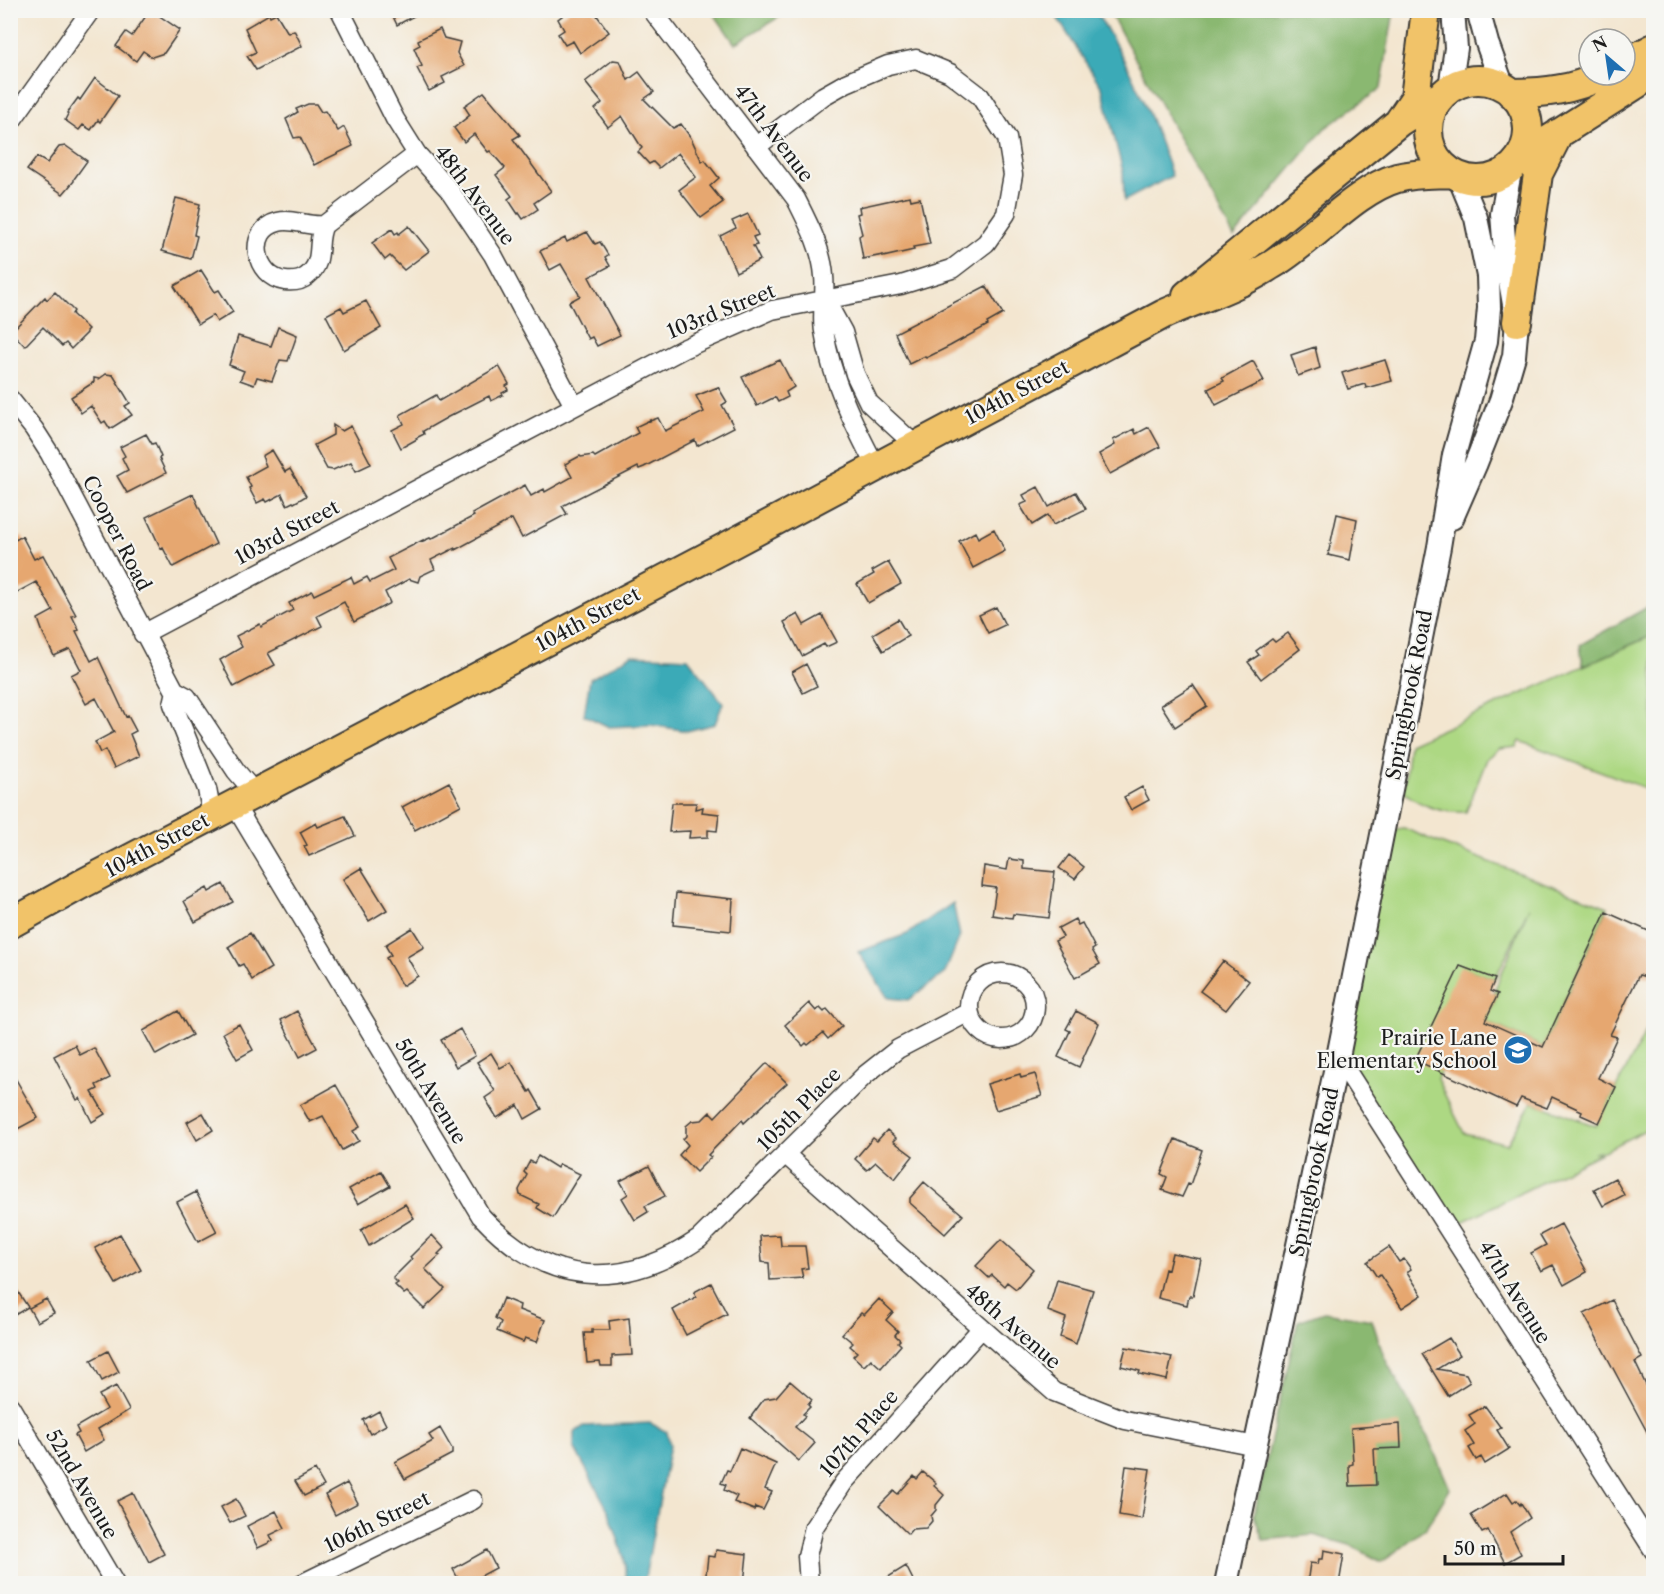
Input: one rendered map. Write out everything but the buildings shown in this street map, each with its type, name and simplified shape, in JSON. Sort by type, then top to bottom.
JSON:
[{"type":"main road","points":[[1399,123],[1416,98],[1426,10]]},
{"type":"main road","points":[[1637,57],[1653,48]]},
{"type":"main road","points":[[1516,162],[1527,139],[1527,122],[1522,106],[1507,90],[1490,81],[1476,80],[1463,82],[1446,91],[1432,109],[1427,126],[1429,143],[1436,159],[1455,175],[1472,180],[1486,180],[1500,175],[1559,133],[1653,73]]},
{"type":"main road","points":[[1507,90],[1543,93],[1577,85]]},
{"type":"main road","name":"104th Street","points":[[1164,314],[1399,123],[1446,91]]},
{"type":"main road","points":[[1517,322],[1538,174],[1559,133]]},
{"type":"main road","name":"104th Street","points":[[10,924],[1164,314],[1239,283],[1309,239],[1351,204],[1387,183],[1417,174],[1455,175]]},
{"type":"street","points":[[10,123],[91,10]]},
{"type":"street","name":"48th Avenue","points":[[340,10],[380,92],[417,154],[450,191],[494,255],[574,406]]},
{"type":"street","name":"47th Avenue","points":[[652,10],[796,199],[806,218],[818,247],[824,273],[823,328],[834,371],[858,434],[876,467]]},
{"type":"street","points":[[1446,91],[1456,48],[1453,10]]},
{"type":"street","points":[[1478,10],[1487,43],[1507,90]]},
{"type":"street","name":"103rd Street","points":[[143,633],[680,351],[772,310],[901,285],[952,269],[986,243],[1006,214],[1013,175],[1006,138],[980,96],[950,73],[916,59],[888,65],[846,83],[823,96],[756,147]]},
{"type":"street","points":[[324,225],[417,154]]},
{"type":"street","name":"Springbrook Road","points":[[1439,547],[1476,464],[1501,400],[1514,356],[1517,322],[1505,252],[1502,214],[1516,162]]},
{"type":"street","name":"Springbrook Road","points":[[1227,1584],[1338,1057],[1439,547],[1454,455],[1486,341],[1489,308],[1488,276],[1476,218],[1455,175]]},
{"type":"street","points":[[825,299],[843,332],[855,374],[869,403],[916,446]]},
{"type":"street","name":"Cooper Road","points":[[10,399],[34,429],[55,464],[176,692],[187,697],[236,771],[234,804]]},
{"type":"street","name":"Cooper Road","points":[[176,692],[173,704],[204,782],[234,804]]},
{"type":"street","name":"50th Avenue","points":[[234,804],[481,1216],[497,1233],[518,1250],[538,1260],[557,1268],[592,1275],[643,1268],[675,1256]]},
{"type":"street","name":"105th Place","points":[[675,1256],[699,1239],[865,1075],[898,1049],[969,1012]]},
{"type":"street","name":"47th Avenue","points":[[1338,1057],[1653,1551]]},
{"type":"street","name":"48th Avenue","points":[[786,1155],[1053,1392],[1125,1420],[1256,1446]]},
{"type":"street","name":"107th Place","points":[[809,1584],[807,1556],[814,1527],[844,1482],[981,1329]]},
{"type":"street","name":"52nd Avenue","points":[[10,1406],[115,1584]]},
{"type":"street","name":"106th Street","points":[[301,1584],[473,1500]]},
{"type":"green space","points":[[712,11],[789,11],[735,44]]},
{"type":"green space","points":[[1109,11],[1394,11],[1381,88],[1324,129],[1234,237]]},
{"type":"green space","points":[[1653,604],[1653,635],[1583,666],[1580,645]]},
{"type":"green space","points":[[1653,635],[1653,791],[1520,741],[1517,747],[1499,749],[1487,759],[1466,812],[1450,812],[1433,808],[1404,792],[1409,744]]},
{"type":"green space","points":[[1404,828],[1608,907],[1543,1047],[1485,1021],[1498,994],[1494,992],[1529,907],[1495,979],[1461,967],[1437,1079],[1464,1133],[1507,1144],[1532,1102],[1596,1126],[1653,1018],[1653,1126],[1604,1151],[1593,1153],[1601,1153],[1448,1229],[1338,1057],[1390,830]]},
{"type":"green space","points":[[1324,1312],[1372,1320],[1384,1357],[1426,1433],[1450,1489],[1427,1527],[1382,1562],[1350,1545],[1313,1535],[1263,1540],[1254,1515],[1298,1321]]},
{"type":"water","points":[[1053,11],[1095,11],[1119,50],[1139,90],[1172,176],[1124,201],[1123,172],[1102,88]]},
{"type":"water","points":[[631,655],[688,658],[723,703],[715,724],[687,731],[651,725],[609,727],[584,715],[590,679]]},
{"type":"water","points":[[953,903],[960,936],[945,973],[908,1000],[888,998],[858,952],[907,934]]},
{"type":"water","points":[[650,1423],[667,1432],[670,1445],[644,1583],[626,1583],[624,1558],[609,1512],[574,1447],[574,1433],[584,1426]]},
{"type":"place","name":"Prairie Lane Elementary School","points":[[1518,1050]]}]
